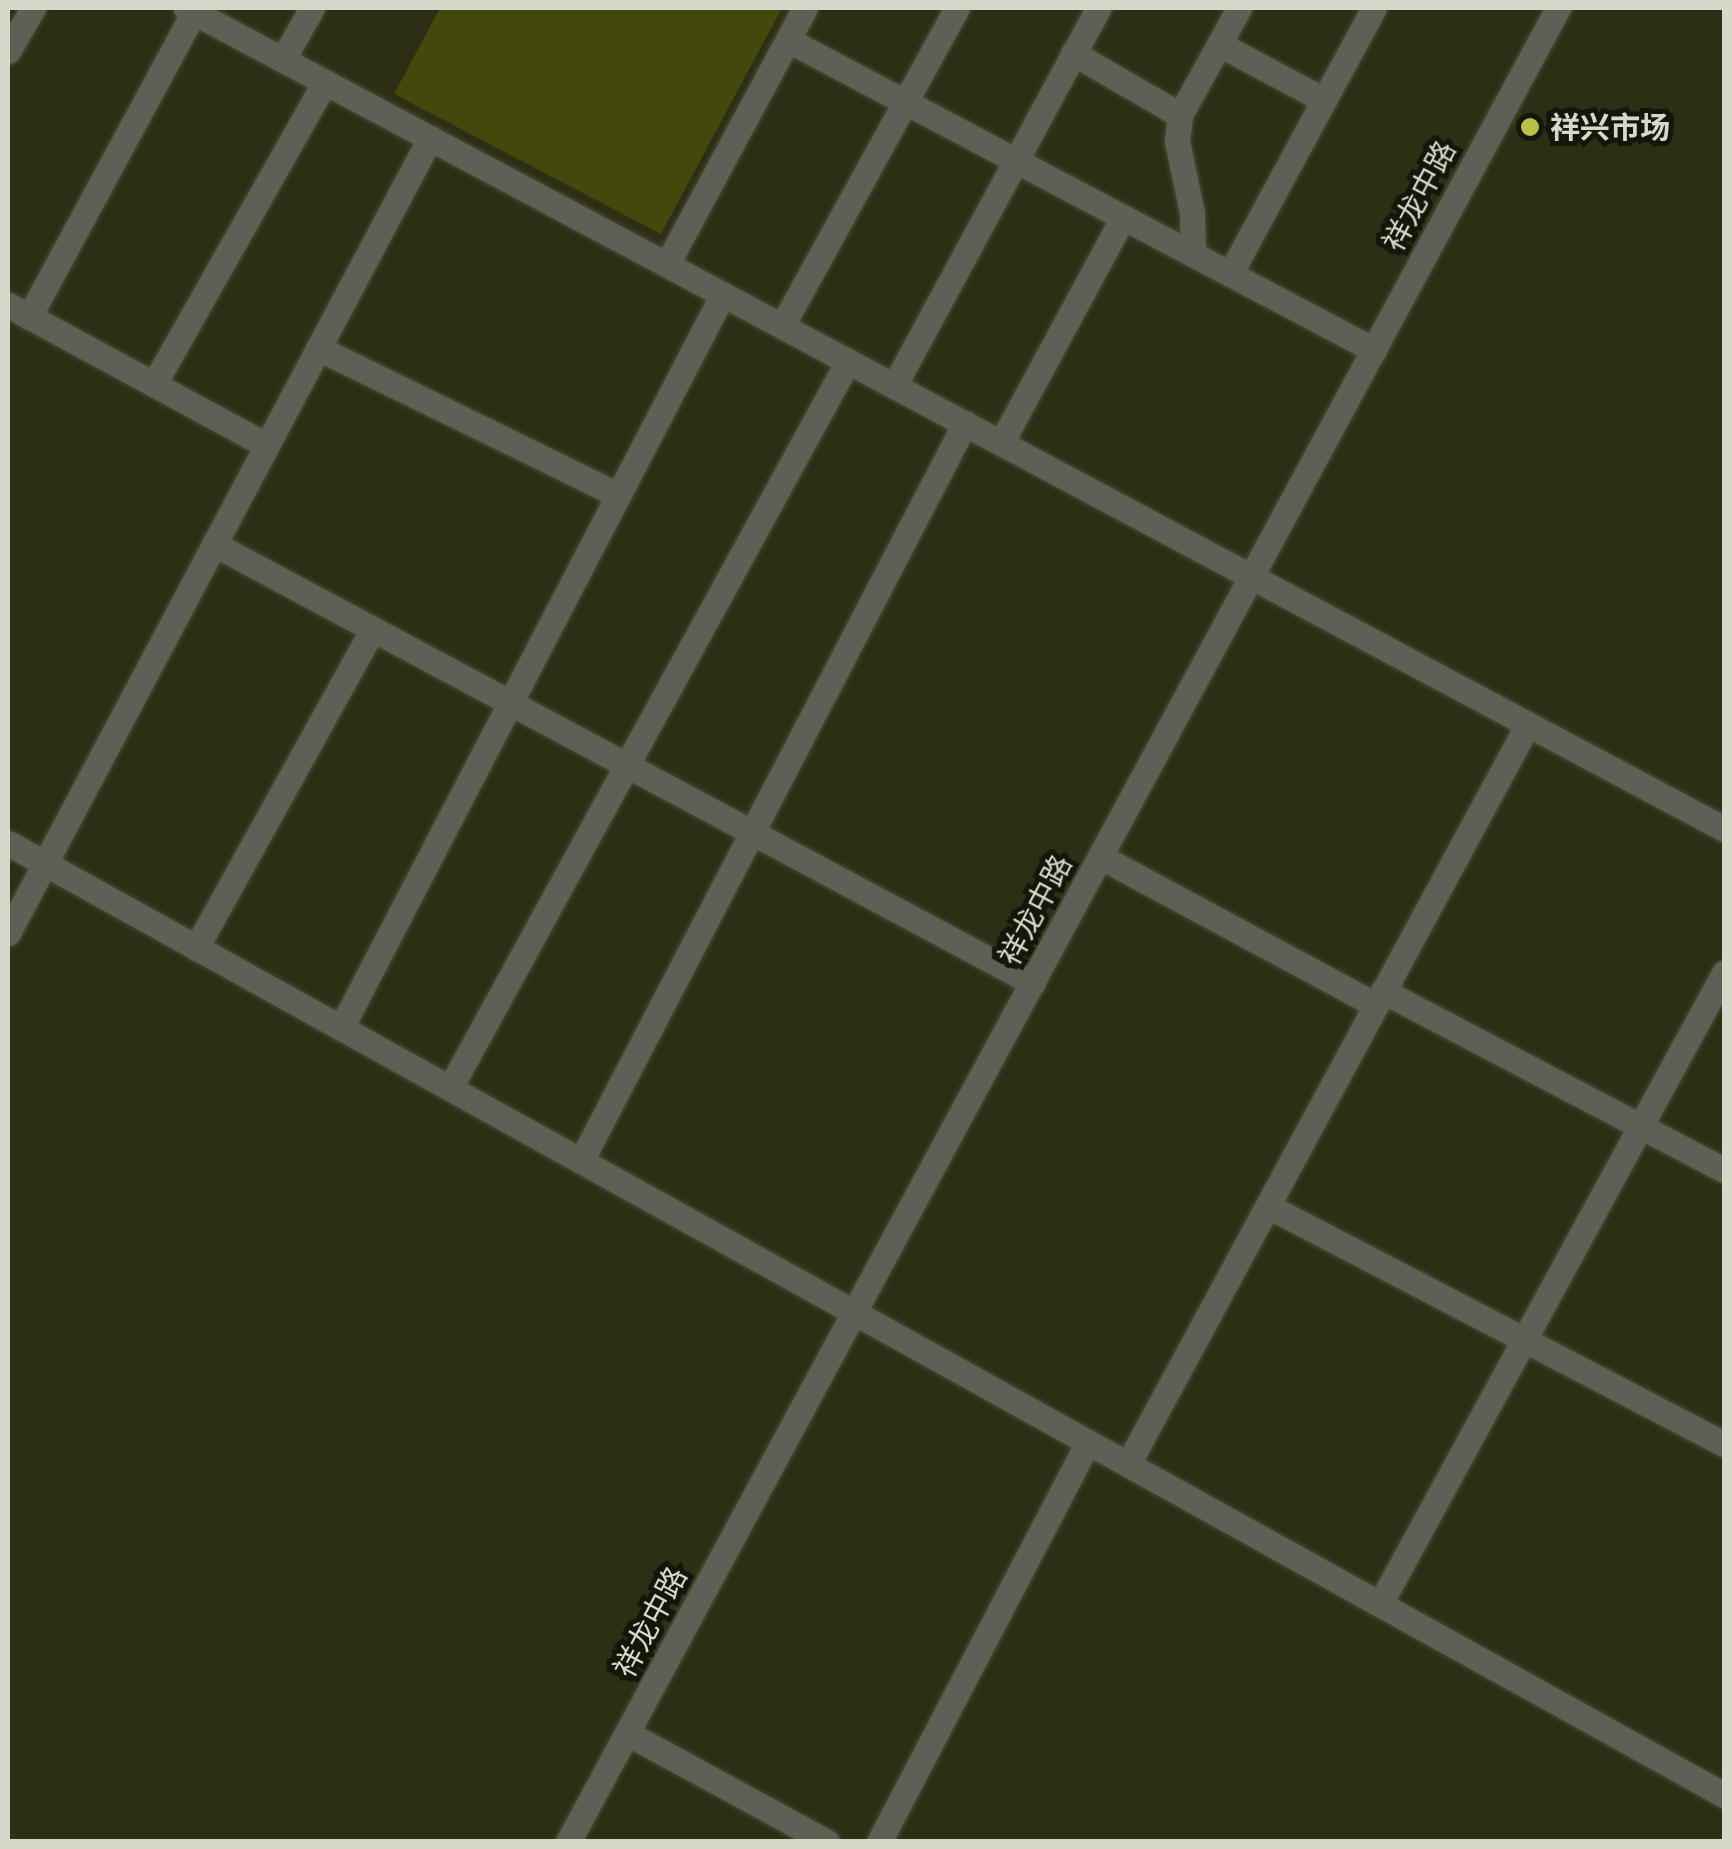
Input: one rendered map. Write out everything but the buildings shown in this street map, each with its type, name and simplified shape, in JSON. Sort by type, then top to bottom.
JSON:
[{"type":"street","points":[[8,51],[33,8]]},
{"type":"street","points":[[284,60],[312,8]]},
{"type":"street","points":[[667,264],[805,8]]},
{"type":"street","points":[[782,326],[957,8]]},
{"type":"street","points":[[894,386],[1098,8]]},
{"type":"street","points":[[1193,254],[1177,142],[1180,115],[1239,8]]},
{"type":"street","points":[[1230,274],[1374,8]]},
{"type":"street","name":"祥龙中路","points":[[568,1842],[1558,8]]},
{"type":"street","points":[[266,445],[18,311],[190,10],[1724,829]]},
{"type":"street","points":[[788,40],[1374,350]]},
{"type":"street","points":[[1219,44],[1324,100]]},
{"type":"street","points":[[1073,53],[1180,115]]},
{"type":"street","points":[[154,384],[324,82]]},
{"type":"street","points":[[8,933],[430,138]]},
{"type":"street","points":[[1001,443],[1123,217]]},
{"type":"street","points":[[340,1028],[723,294]]},
{"type":"street","points":[[318,348],[618,496]]},
{"type":"street","points":[[450,1088],[848,361]]},
{"type":"street","points":[[581,1161],[965,423]]},
{"type":"street","points":[[214,544],[1033,983]]},
{"type":"street","points":[[196,948],[373,630]]},
{"type":"street","points":[[1128,1464],[1528,724]]},
{"type":"street","points":[[8,843],[1723,1791]]},
{"type":"street","points":[[1101,857],[1724,1170]]},
{"type":"street","points":[[1380,1604],[1724,973]]},
{"type":"street","points":[[1268,1206],[1724,1444]]},
{"type":"street","points":[[878,1842],[1088,1442]]},
{"type":"street","points":[[627,1733],[794,1834],[827,1842]]},
{"type":"shaded area","points":[[440,8],[782,8],[661,234],[394,94]]},
{"type":"place","name":"祥兴市场","points":[[1530,127]]}]
